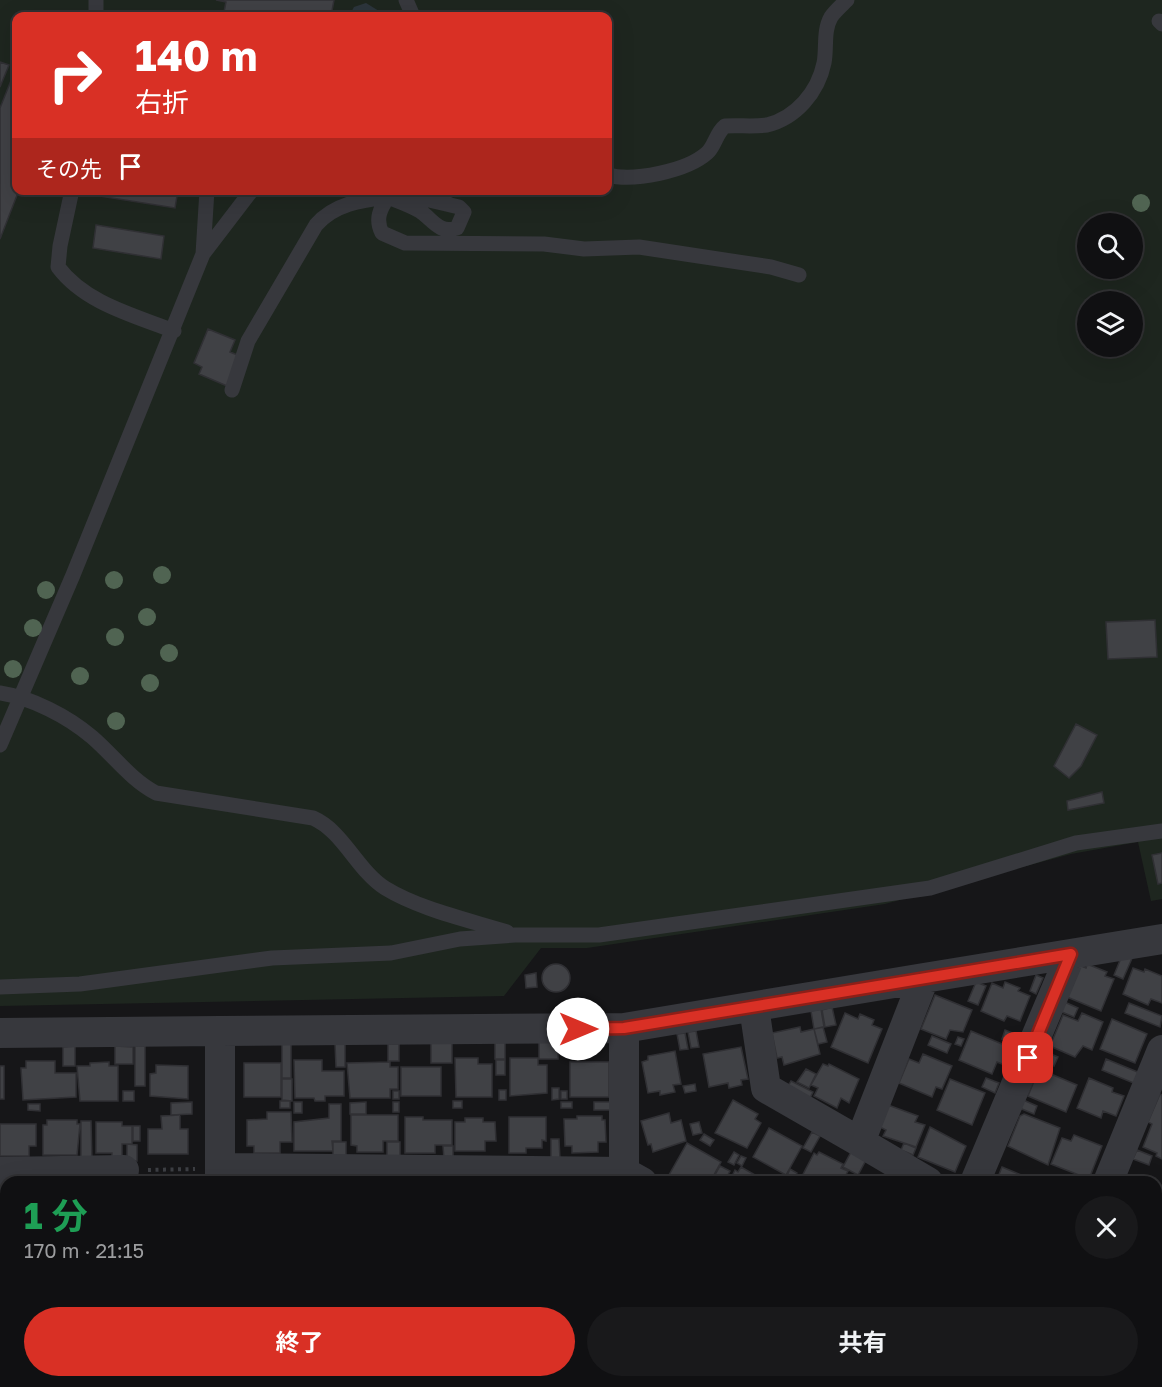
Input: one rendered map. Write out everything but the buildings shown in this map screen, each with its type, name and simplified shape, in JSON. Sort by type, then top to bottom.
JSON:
[{"type":"street","points":[[0,1033],[624,1028],[1162,939]]},
{"type":"street","points":[[978,1176],[1071,954]]},
{"type":"street","points":[[860,1142],[924,978]]},
{"type":"street","points":[[754,1006],[766,1088],[918,1176]]},
{"type":"street","points":[[624,1028],[633,1176]]},
{"type":"street","points":[[220,1031],[213,1173],[374,1176]]},
{"type":"street","points":[[1110,1176],[1162,1050]]},
{"type":"street","points":[[0,1172],[122,1176]]},
{"type":"lane","points":[[612,176],[638,179],[651,177],[700,158],[709,152],[720,130],[725,126],[766,125],[787,117],[799,108],[819,80],[831,17],[847,0]]},
{"type":"lane","points":[[71,195],[58,267],[70,282],[104,304],[174,331]]},
{"type":"lane","points":[[203,254],[207,195]]},
{"type":"lane","points":[[0,745],[174,331],[203,254],[248,195]]},
{"type":"lane","points":[[232,390],[248,341],[316,225],[325,214],[344,205],[385,195]]},
{"type":"lane","points":[[391,195],[379,210],[378,224],[382,233],[391,239],[405,243],[544,244],[584,249],[639,247],[771,267],[799,275]]},
{"type":"lane","points":[[0,693],[22,696],[65,719],[93,738],[144,786],[156,793],[313,818],[326,824],[360,867],[386,888],[415,901],[515,935]]},
{"type":"lane","points":[[0,987],[80,984],[272,958],[390,953],[460,939],[515,935],[598,935],[930,888],[1076,843],[1162,831]]},
{"type":"path","points":[[122,1176],[213,1173]]},
{"type":"shaded area","points":[[0,0],[1162,0],[1162,899],[1151,901],[1138,842],[1071,854],[885,904],[587,948],[541,948],[504,996],[0,1006]]},
{"type":"shaded area","points":[[366,3],[381,12],[351,12],[354,7]]},
{"type":"route","points":[[578,1029],[624,1028],[1071,954],[1028,1058]]}]
